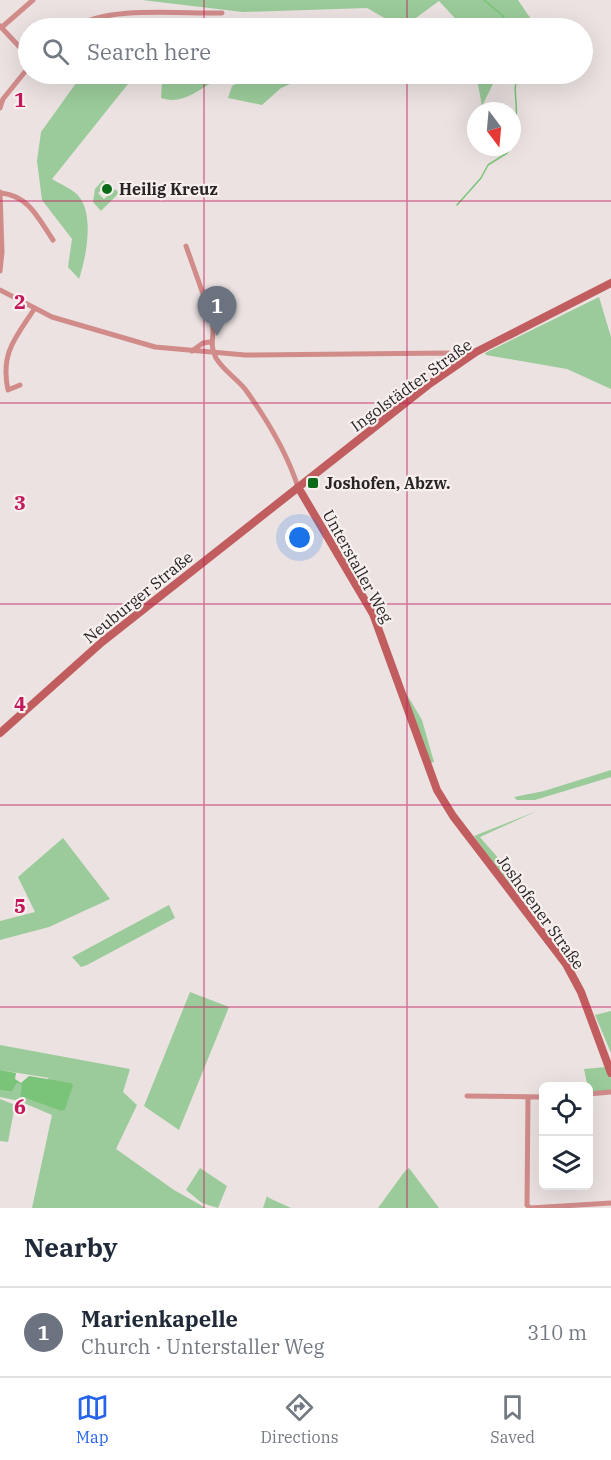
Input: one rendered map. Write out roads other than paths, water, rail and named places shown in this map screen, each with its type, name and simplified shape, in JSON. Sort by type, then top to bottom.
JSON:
[{"type":"main road","name":"Ingolstädter Straße","points":[[298,487],[461,361],[514,331],[611,283]]},
{"type":"main road","name":"Neuburger Straße","points":[[0,733],[102,642],[298,487]]},
{"type":"main road","name":"Unterstaller Weg","points":[[298,487],[373,614],[437,790],[448,808]]},
{"type":"main road","name":"Joshofener Straße","points":[[448,808],[566,964],[581,992],[611,1073]]},
{"type":"street","points":[[18,46],[1,26],[33,0]]},
{"type":"street","points":[[100,18],[113,14],[222,13]]},
{"type":"street","points":[[0,108],[3,99],[18,80]]},
{"type":"street","points":[[0,271],[1,192],[12,194],[27,202],[53,240]]},
{"type":"street","name":"Unterstaller Weg","points":[[186,246],[214,326],[210,342],[216,358],[236,378],[258,409],[282,450],[298,487]]},
{"type":"street","points":[[0,290],[35,308],[81,327],[155,347],[215,354],[448,353],[461,361]]},
{"type":"street","points":[[20,385],[8,390],[4,377],[8,346],[35,308]]},
{"type":"street","points":[[192,351],[203,343],[210,342]]},
{"type":"street","points":[[593,1094],[611,1092]]},
{"type":"street","points":[[467,1096],[539,1097]]},
{"type":"street","points":[[528,1098],[527,1205],[530,1208],[611,1203]]},
{"type":"waterway","points":[[484,0],[504,18]]},
{"type":"waterway","points":[[515,84],[516,102]]},
{"type":"waterway","points":[[457,205],[481,178],[488,165],[502,156]]},
{"type":"place","name":"Heilig Kreuz","points":[[107,189]]},
{"type":"place","name":"Marienkapelle","points":[[217,336]]},
{"type":"place","name":"Joshofen, Abzw.","points":[[313,483]]}]
